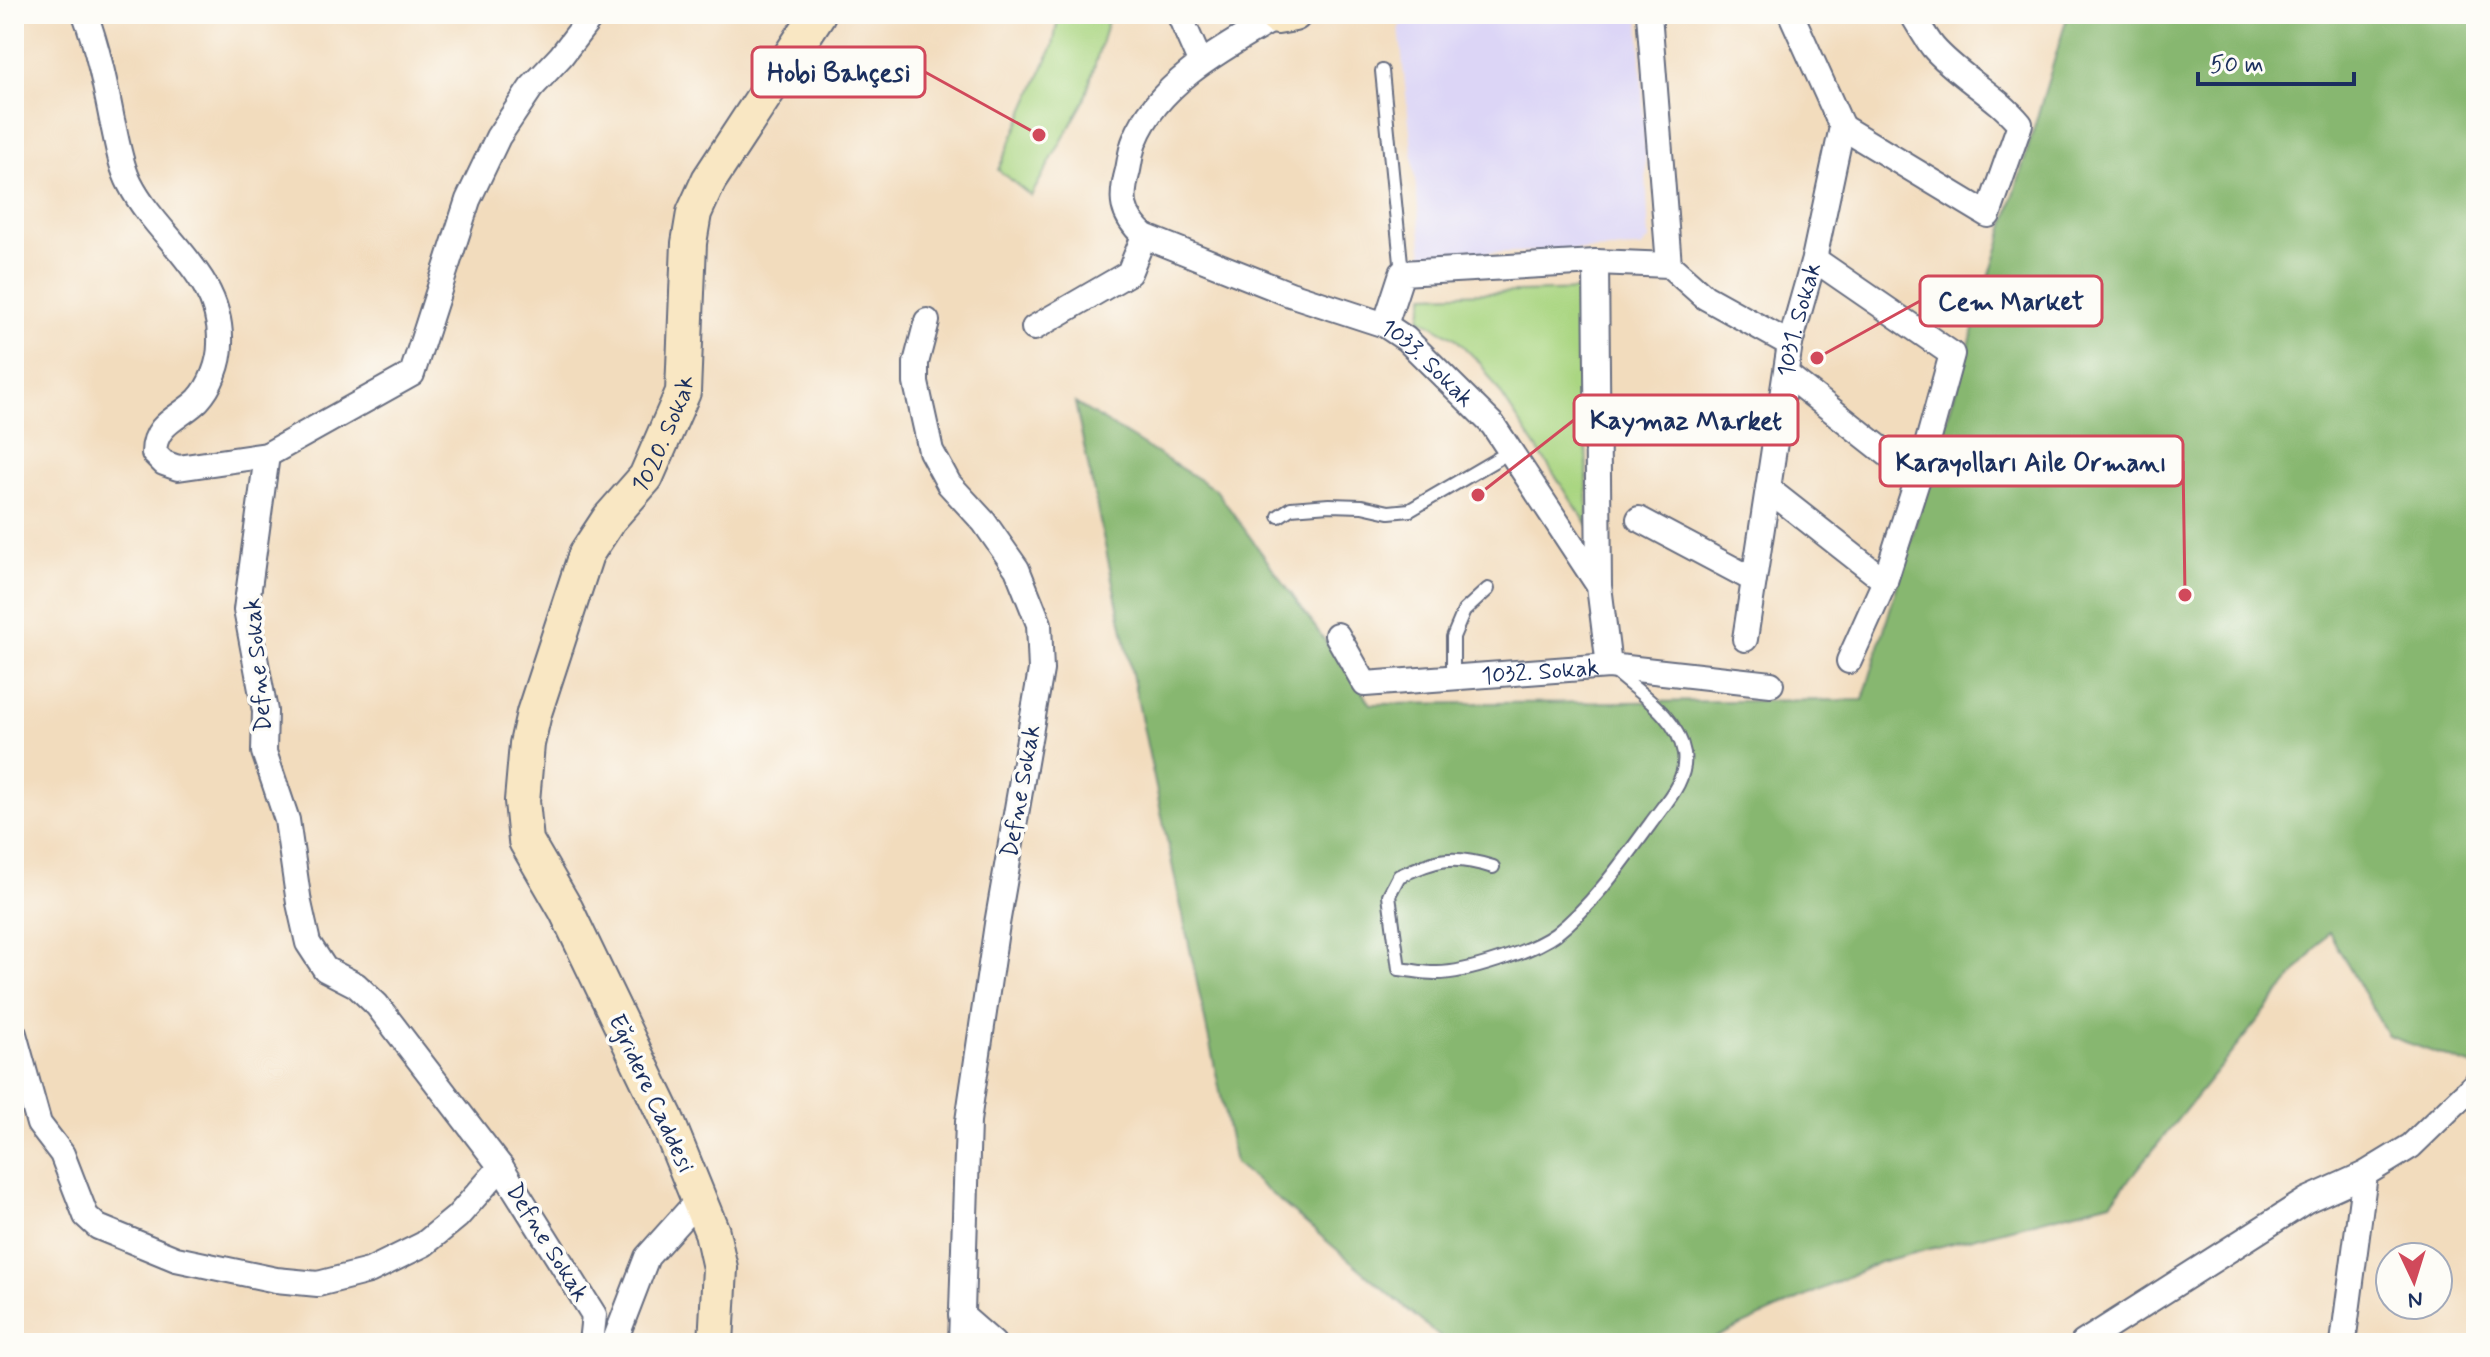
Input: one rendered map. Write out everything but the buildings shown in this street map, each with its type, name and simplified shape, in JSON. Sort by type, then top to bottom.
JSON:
[{"type":"street","points":[[85,14],[98,48],[128,182],[145,210],[195,268],[215,305],[220,344],[215,373],[199,399],[154,439],[154,453],[164,463],[178,468],[267,455],[412,374],[468,200],[498,137],[531,88],[561,56],[593,14]]},
{"type":"street","name":"1020. Sokak","points":[[534,858],[526,841],[522,801],[527,744],[586,554],[609,519],[646,477],[683,392],[689,243],[694,213],[709,180],[818,14]]},
{"type":"street","points":[[1179,14],[1200,62]]},
{"type":"street","points":[[1649,14],[1669,265]]},
{"type":"street","points":[[1791,14],[1842,127],[1988,215],[2020,124],[1933,47],[1912,14]]},
{"type":"street","points":[[1034,328],[1129,273],[1144,236],[1128,221],[1122,192],[1135,139],[1155,108],[1200,62],[1282,15]]},
{"type":"street","name":"1031. Sokak","points":[[1745,639],[1790,344],[1814,259],[1842,127]]},
{"type":"street","name":"1033. Sokak","points":[[1144,236],[1290,294],[1385,325],[1406,339],[1493,425],[1599,586],[1609,666]]},
{"type":"street","points":[[1814,259],[1952,354],[1918,478],[1885,581],[1849,661]]},
{"type":"street","points":[[1596,262],[1599,586]]},
{"type":"street","points":[[1385,325],[1402,273],[1596,262],[1669,265],[1705,297],[1790,344]]},
{"type":"street","name":"Defne Sokak","points":[[927,321],[916,363],[916,383],[931,451],[949,484],[984,522],[1017,569],[1039,624],[1041,670],[997,924],[968,1121],[961,1343]]},
{"type":"street","points":[[1786,374],[1918,478]]},
{"type":"street","name":"Defne Sokak","points":[[267,455],[246,610],[265,711],[264,752],[287,820],[308,943],[325,969],[356,985],[377,1005],[501,1167],[594,1315],[591,1343]]},
{"type":"street","points":[[1768,489],[1885,581]]},
{"type":"street","points":[[1639,519],[1754,580]]},
{"type":"street","name":"1032. Sokak","points":[[1337,635],[1365,684],[1609,666],[1771,684]]},
{"type":"street","name":"Eğridere Caddesi","points":[[534,858],[566,910],[608,996],[700,1198],[720,1268],[716,1343]]},
{"type":"street","points":[[14,1034],[39,1124],[62,1154],[86,1216],[98,1227],[176,1259],[276,1280],[318,1284],[369,1271],[424,1244],[457,1217],[501,1167]]},
{"type":"street","points":[[2083,1343],[2307,1200],[2365,1174],[2411,1146],[2476,1083]]},
{"type":"street","points":[[2343,1343],[2365,1174]]},
{"type":"street","points":[[614,1343],[647,1257],[700,1198]]},
{"type":"street","points":[[961,1315],[993,1343]]},
{"type":"lane","points":[[1382,71],[1402,273]]},
{"type":"lane","points":[[1279,516],[1291,508],[1329,505],[1362,506],[1389,512],[1410,510],[1511,451]]},
{"type":"lane","points":[[1453,678],[1453,637],[1464,611],[1488,589]]},
{"type":"lane","points":[[1493,867],[1467,859],[1437,860],[1399,876],[1389,895],[1399,969],[1437,973],[1494,962],[1555,935],[1609,880],[1678,787],[1684,755],[1676,730],[1665,716],[1609,666]]},
{"type":"shaded area","points":[[1412,14],[1639,14],[1649,240],[1641,248],[1423,255],[1399,27]]},
{"type":"green space","points":[[1059,14],[1110,14],[1084,101],[1031,196],[998,170],[1053,46]]},
{"type":"green space","points":[[2068,14],[2476,14],[2476,1067],[2388,1036],[2329,932],[2111,1202],[1880,1262],[1704,1343],[1447,1343],[1235,1163],[1075,403],[1216,490],[1371,704],[1863,700]]},
{"type":"green space","points":[[1583,290],[1588,525],[1480,363],[1455,338],[1420,318],[1425,295]]},
{"type":"place","name":"Hobi Bahçesi","points":[[1039,135]]},
{"type":"place","name":"Cem Market","points":[[1817,358]]},
{"type":"place","name":"Kaymaz Market","points":[[1478,495]]},
{"type":"place","name":"Karayolları Aile Ormanı","points":[[2185,595]]}]
